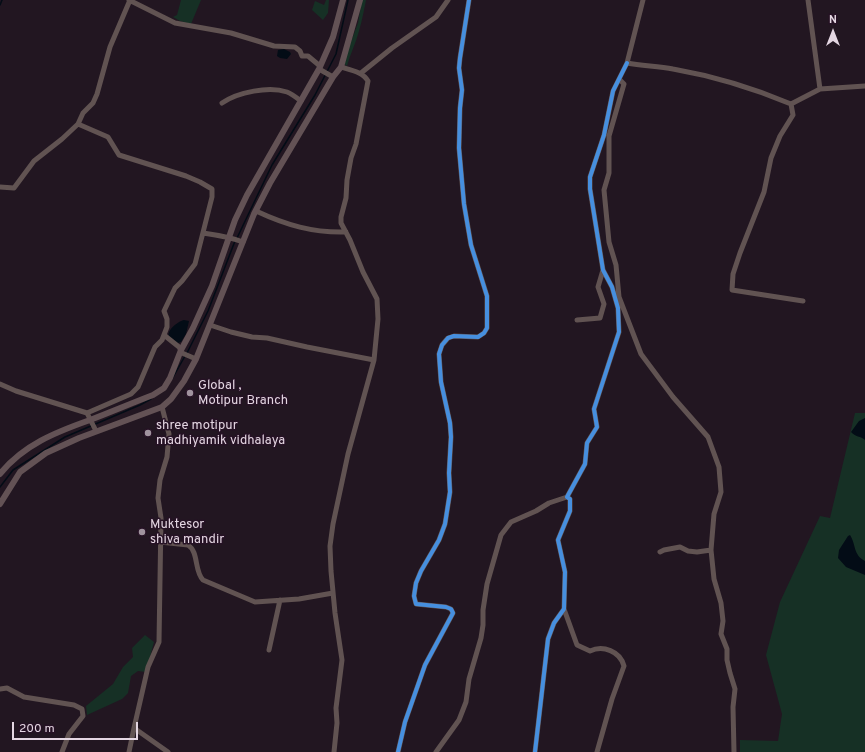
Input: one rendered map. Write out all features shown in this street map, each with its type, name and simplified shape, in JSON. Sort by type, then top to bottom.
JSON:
[{"type":"main road","points":[[0,474],[27,449],[51,434],[71,426],[91,421],[153,395],[164,388],[212,286],[235,220],[247,195],[320,67],[333,36],[342,0]]},
{"type":"main road","points":[[0,504],[20,472],[46,453],[95,430],[162,407],[171,399],[184,381],[193,358],[210,325],[256,211],[270,183],[333,77],[341,67],[360,0]]},
{"type":"street","points":[[0,186],[14,188],[34,161],[78,124],[83,113],[93,103],[97,94],[110,47],[130,0],[175,23],[231,34],[274,46],[295,47],[300,51],[302,56],[308,56],[333,77]]},
{"type":"street","points":[[361,73],[392,48],[436,17],[448,0]]},
{"type":"street","points":[[398,752],[406,722],[425,665],[453,613],[451,609],[446,607],[416,604],[414,596],[416,583],[421,571],[445,524],[450,492],[450,423],[441,382],[439,354],[442,345],[448,338],[454,336],[478,337],[484,333],[486,328],[487,296],[472,251],[464,204],[459,152],[462,90],[459,68],[469,0]]},
{"type":"street","points":[[436,752],[460,720],[466,702],[469,679],[483,625],[483,610],[487,584],[501,535],[511,522],[536,511],[549,503],[567,497],[585,464],[587,443],[597,428],[594,409],[619,332],[618,308],[612,287],[603,270],[590,189],[590,177],[604,135],[613,91],[627,63],[643,0]]},
{"type":"street","points":[[808,0],[820,89]]},
{"type":"street","points":[[627,63],[672,68],[724,80],[764,93],[791,104],[820,89],[865,86]]},
{"type":"street","points":[[334,752],[338,723],[337,700],[342,660],[333,593],[330,546],[333,524],[355,425],[374,360],[378,319],[377,299],[341,223],[351,158],[356,144],[368,81],[361,73],[341,67]]},
{"type":"street","points":[[619,79],[624,84],[609,136],[609,173],[604,190],[609,242],[616,265],[619,297],[640,354],[673,397],[708,437],[719,467],[721,492],[714,514],[711,550],[714,579],[722,609],[723,621],[721,634],[727,649],[727,660],[735,689],[733,707],[734,752]]},
{"type":"street","points":[[222,103],[238,95],[267,89],[288,92],[301,101]]},
{"type":"street","points":[[791,104],[793,115],[780,136],[771,158],[764,192],[735,267],[732,290],[803,301]]},
{"type":"street","points":[[0,384],[16,391],[87,413],[131,394],[138,387],[155,347],[162,340],[168,327],[164,311],[175,288],[194,264],[212,197],[212,189],[186,176],[119,154],[108,137],[78,124]]},
{"type":"street","points":[[256,211],[299,228],[318,231],[346,232]]},
{"type":"street","points":[[203,233],[218,235],[224,238],[230,237],[243,242]]},
{"type":"street","points":[[576,320],[600,318],[604,304],[598,287],[603,270]]},
{"type":"street","points":[[210,325],[252,337],[267,338],[374,360]]},
{"type":"street","points":[[164,335],[182,351],[193,358]]},
{"type":"street","points":[[129,752],[148,667],[159,642],[161,518],[158,498],[169,434],[162,407]]},
{"type":"street","points":[[87,413],[95,430]]},
{"type":"street","points":[[567,497],[570,499],[570,511],[558,540],[565,572],[564,609],[577,645],[590,651],[597,648],[603,648],[617,654],[621,658],[624,666],[612,698],[597,752]]},
{"type":"street","points":[[160,542],[180,543],[191,547],[199,574],[203,580],[255,602],[310,597],[333,593]]},
{"type":"street","points":[[660,552],[680,547],[688,551],[697,552],[711,550]]},
{"type":"street","points":[[269,650],[280,600]]},
{"type":"street","points":[[535,752],[548,640],[554,623],[564,609]]},
{"type":"street","points":[[0,689],[7,688],[24,697],[74,705],[82,709],[83,716],[69,734],[62,752]]},
{"type":"street","points":[[134,728],[168,752]]},
{"type":"green space","points":[[181,0],[201,0],[191,24],[173,17],[177,15]]},
{"type":"green space","points":[[326,0],[329,0],[328,13],[323,20],[312,10],[315,1],[324,5]]},
{"type":"green space","points":[[362,0],[366,0],[362,19],[347,66],[343,63],[358,23]]},
{"type":"green space","points":[[855,413],[865,413],[865,752],[740,752],[740,740],[778,741],[782,714],[766,655],[780,602],[820,516],[830,518]]},
{"type":"green space","points":[[145,635],[154,642],[146,672],[138,671],[131,676],[128,693],[122,699],[87,715],[86,706],[113,684],[123,667],[133,657],[132,648]]},
{"type":"shaded area","points":[[284,49],[291,54],[287,59],[280,58],[277,56],[278,50]]},
{"type":"shaded area","points":[[184,320],[189,321],[186,334],[181,342],[178,343],[169,337],[169,332],[179,322]]},
{"type":"shaded area","points":[[865,418],[865,440],[851,432],[859,421]]},
{"type":"shaded area","points":[[850,535],[858,556],[865,561],[865,575],[846,567],[838,558],[839,550]]},
{"type":"waterway","points":[[0,5],[2,0]]},
{"type":"waterway","points":[[237,238],[272,165],[315,95],[336,54],[348,0]]},
{"type":"waterway","points":[[187,353],[208,311],[235,241]]},
{"type":"waterway","points":[[172,379],[185,356]]},
{"type":"waterway","points":[[0,487],[13,470],[65,437],[151,399]]},
{"type":"cycle path","points":[[398,752],[405,722],[425,665],[453,613],[451,609],[446,607],[416,604],[414,596],[416,583],[421,571],[439,540],[445,524],[450,492],[450,423],[441,382],[439,354],[442,345],[448,338],[454,336],[478,337],[484,333],[487,328],[487,296],[471,245],[464,204],[459,148],[462,90],[459,68],[469,0]]},
{"type":"cycle path","points":[[535,752],[548,639],[554,623],[564,609],[565,572],[558,540],[570,511],[570,499],[567,497],[585,464],[587,443],[597,427],[594,409],[619,332],[618,308],[612,287],[603,270],[590,189],[590,177],[604,135],[613,91],[627,63]]},
{"type":"place","name":"Global , Motipur Branch","points":[[190,393]]},
{"type":"place","name":"shree motipur madhiyamik vidhalaya","points":[[148,433]]},
{"type":"place","name":"Muktesor shiva mandir","points":[[142,532]]}]
